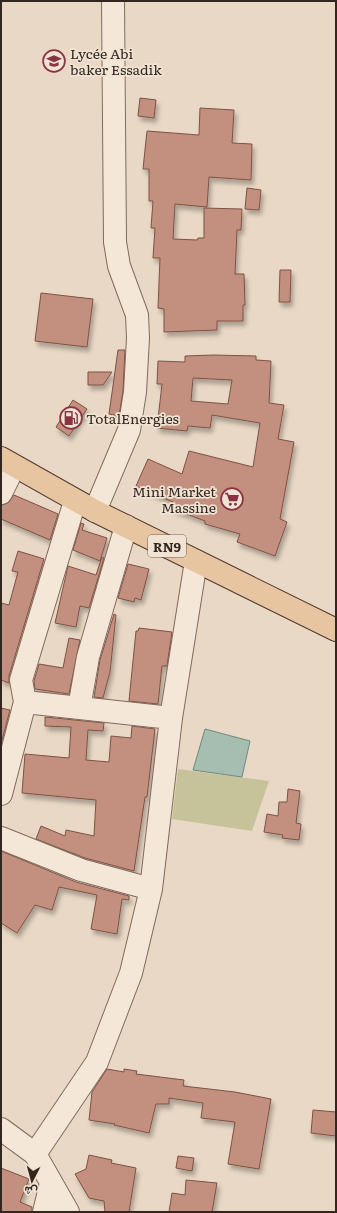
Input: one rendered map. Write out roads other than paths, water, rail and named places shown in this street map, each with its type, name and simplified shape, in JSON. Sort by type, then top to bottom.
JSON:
[{"type":"main road","name":"RN9","points":[[8,463],[75,501],[336,630]]},
{"type":"street","points":[[95,511],[129,430],[135,392],[138,338],[136,315],[120,266],[115,242],[113,1]]},
{"type":"street","points":[[1,493],[8,463]]},
{"type":"street","points":[[1,794],[25,702],[21,680],[75,501]]},
{"type":"street","points":[[79,708],[88,657],[126,526]]},
{"type":"street","points":[[35,1154],[97,1062],[131,972],[151,890],[171,718],[196,561]]},
{"type":"street","points":[[25,702],[171,718]]},
{"type":"street","points":[[1,838],[81,870],[151,890]]},
{"type":"street","points":[[1,1129],[35,1154],[68,1212]]},
{"type":"street","points":[[44,1212],[51,1183]]},
{"type":"place","name":"Lycée Abi baker Essadik","points":[[54,61]]},
{"type":"place","name":"TotalEnergies","points":[[71,418]]},
{"type":"place","name":"Mini Market Massine","points":[[232,499]]}]
